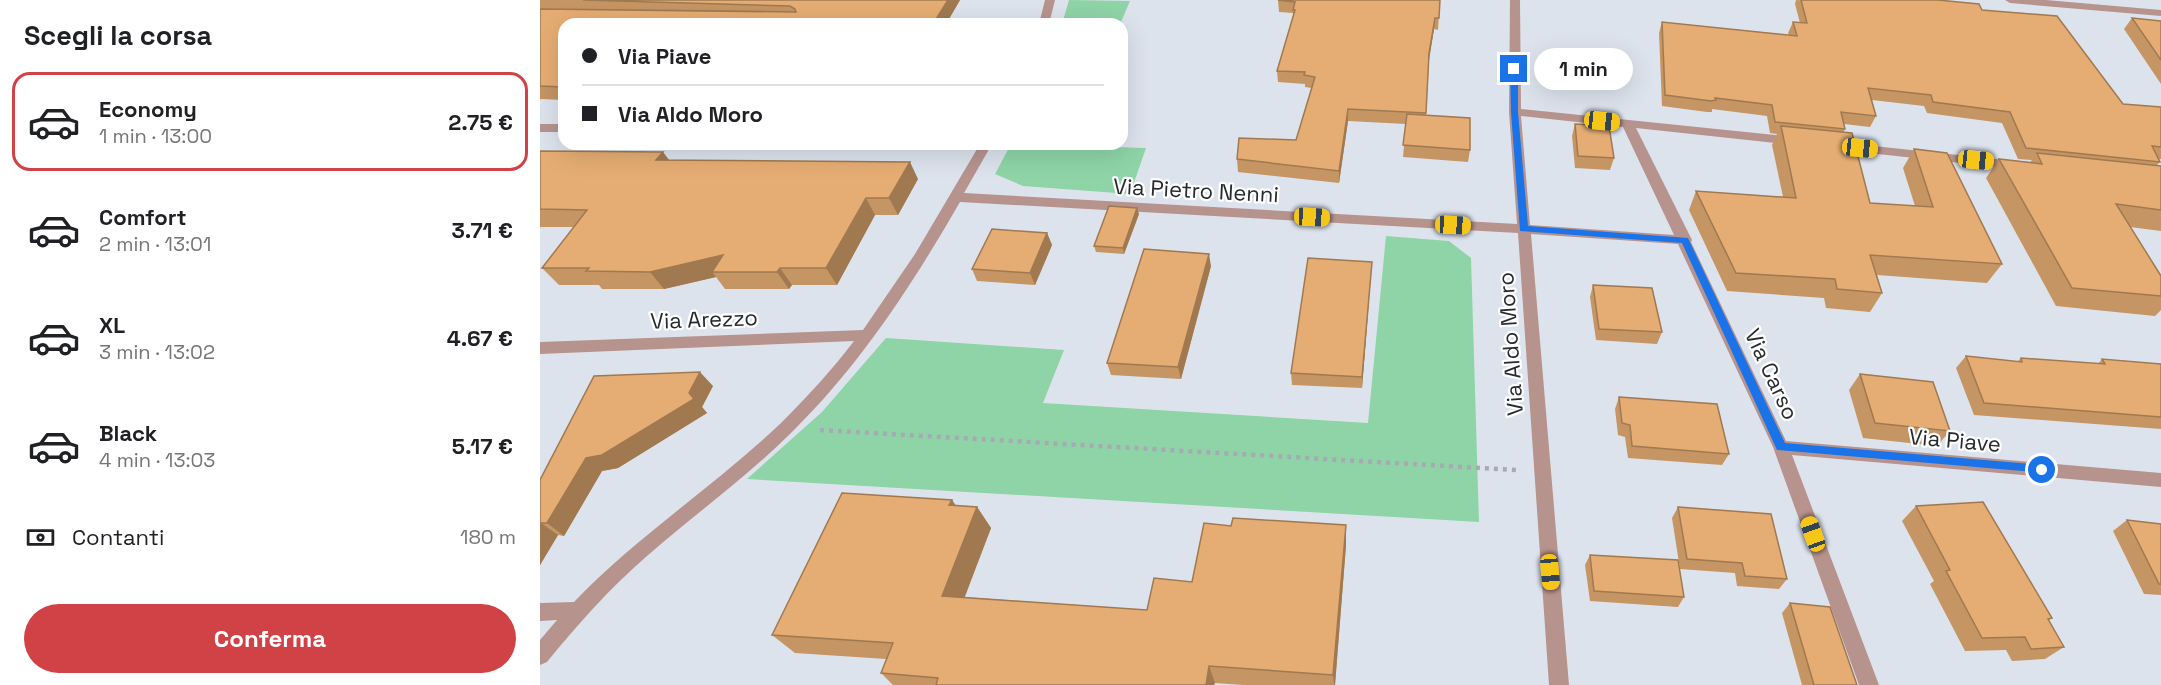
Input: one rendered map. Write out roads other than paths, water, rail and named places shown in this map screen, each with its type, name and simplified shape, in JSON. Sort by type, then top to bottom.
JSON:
[{"type":"street","points":[[1046,18],[1050,0]]},
{"type":"street","name":"Via Aldo Moro","points":[[1515,0],[1515,112],[1559,685]]},
{"type":"street","points":[[2010,0],[2161,13]]},
{"type":"street","points":[[1515,112],[2031,166]]},
{"type":"street","name":"Via Carso","points":[[1628,124],[1685,240],[1781,447],[1869,685]]},
{"type":"street","points":[[540,128],[558,129]]},
{"type":"street","points":[[540,655],[577,610],[621,568],[786,428],[869,335],[956,197],[983,150]]},
{"type":"street","name":"Via Pietro Nenni","points":[[956,197],[1685,240]]},
{"type":"street","name":"Via Arezzo","points":[[540,348],[869,335]]},
{"type":"street","name":"Via Piave","points":[[1781,447],[2161,480]]},
{"type":"street","points":[[540,612],[577,610]]}]
